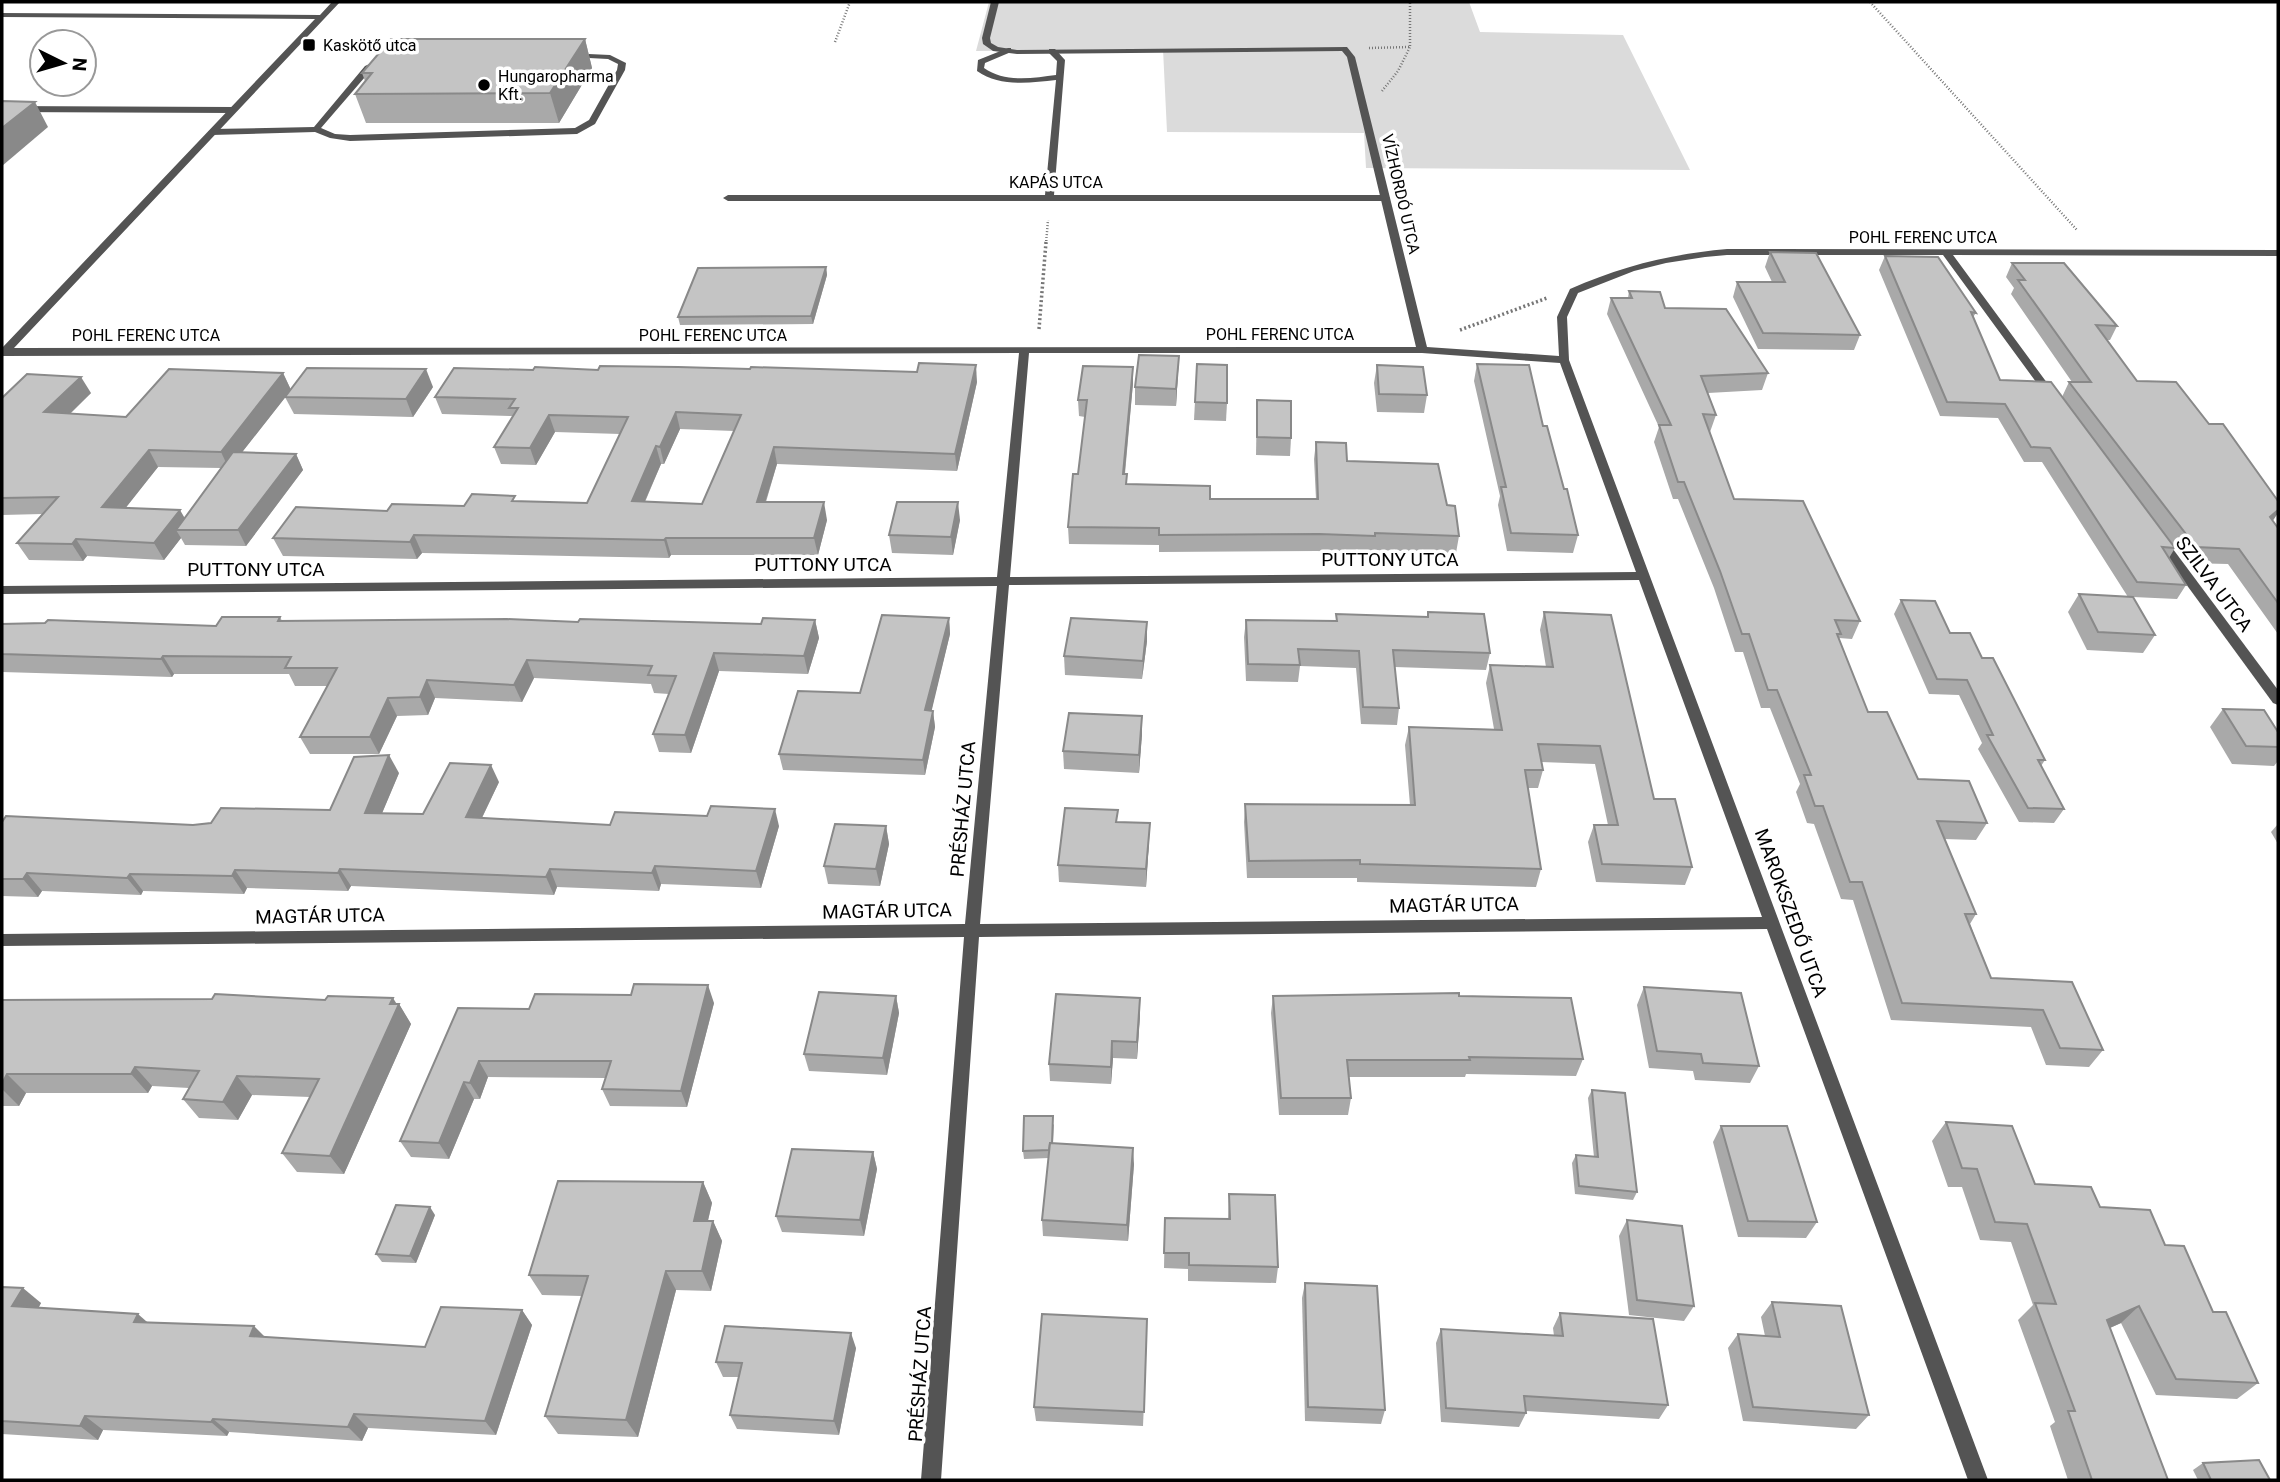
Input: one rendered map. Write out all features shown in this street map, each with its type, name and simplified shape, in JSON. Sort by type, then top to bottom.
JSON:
[{"type":"street","points":[[3,352],[336,2]]},
{"type":"street","points":[[995,2],[986,38],[987,44],[1008,50],[1343,49]]},
{"type":"street","points":[[2,15],[321,17]]},
{"type":"street","name":"VÍZHORDÓ UTCA","points":[[1343,49],[1351,57],[1422,350]]},
{"type":"street","points":[[1008,50],[981,62],[980,69],[986,75],[1000,78],[1059,77]]},
{"type":"street","points":[[1049,198],[1060,60],[1052,51]]},
{"type":"street","points":[[212,132],[316,129],[333,136],[350,138],[577,131],[592,122],[621,70],[622,63],[610,57],[559,55]]},
{"type":"street","points":[[316,129],[368,68],[384,59]]},
{"type":"street","points":[[2,109],[233,110]]},
{"type":"street","name":"KAPÁS UTCA","points":[[728,198],[1385,198]]},
{"type":"street","name":"POHL FERENC UTCA","points":[[1574,291],[1617,271],[1673,256],[1727,252],[2278,253]]},
{"type":"street","points":[[1946,253],[2062,409]]},
{"type":"street","points":[[1564,360],[1562,317],[1574,291]]},
{"type":"street","name":"POHL FERENC UTCA","points":[[3,352],[1422,350],[1564,360]]},
{"type":"street","name":"PRÉSHÁZ UTCA","points":[[931,1480],[1001,582],[1031,351]]},
{"type":"street","name":"MAROKSZEDŐ UTCA","points":[[1564,360],[1978,1480]]},
{"type":"street","name":"SZILVA UTCA","points":[[2154,532],[2278,700]]},
{"type":"street","name":"PUTTONY UTCA","points":[[2,590],[1644,576]]},
{"type":"street","name":"MAGTÁR UTCA","points":[[2,940],[1772,923]]},
{"type":"path","points":[[835,42],[850,2]]},
{"type":"path","points":[[1365,112],[1398,71],[1410,47],[1410,2]]},
{"type":"path","points":[[1870,2],[2099,254]]},
{"type":"path","points":[[1343,49],[1410,47]]},
{"type":"path","points":[[1031,351],[1049,198]]},
{"type":"path","points":[[1422,350],[1531,302],[1574,291]]},
{"type":"shaded area","points":[[989,2],[1469,2],[1480,32],[1623,35],[1690,170],[1366,168],[1364,133],[1167,132],[1163,49],[976,51]]},
{"type":"building","points":[[391,39],[585,39],[550,93],[355,94],[372,73],[362,73]]},
{"type":"building","points":[[2,101],[35,102],[2,128]]},
{"type":"building","points":[[1770,252],[1816,253],[1860,335],[1763,333],[1737,282],[1785,282]]},
{"type":"building","points":[[1885,256],[1938,257],[1976,313],[1971,312],[2000,380],[2051,382],[2175,548],[2162,547],[2186,585],[2137,582],[2050,448],[2031,447],[2005,404],[1947,402]]},
{"type":"building","points":[[2012,263],[2064,263],[2117,326],[2096,325],[2137,381],[2176,382],[2209,424],[2223,424],[2278,501],[2278,510],[2270,517],[2278,528],[2278,603],[2239,549],[2196,547],[2069,382],[2091,382],[2018,280],[2025,280]]},
{"type":"building","points":[[826,267],[811,316],[678,317],[698,268]]},
{"type":"building","points":[[1629,291],[1660,292],[1665,308],[1726,309],[1768,373],[1701,376],[1716,415],[1703,414],[1734,499],[1803,501],[1860,621],[1835,620],[1841,634],[1837,634],[1868,712],[1887,712],[1918,779],[1969,781],[1987,823],[1937,821],[1976,914],[1965,914],[1991,978],[2072,982],[2103,1050],[2060,1048],[2043,1010],[1902,1003],[1862,882],[1850,882],[1823,806],[1815,806],[1804,775],[1811,775],[1777,690],[1768,690],[1749,634],[1742,634],[1684,482],[1678,482],[1659,425],[1671,425],[1611,298],[1632,298]]},
{"type":"building","points":[[1139,355],[1179,356],[1176,389],[1135,387]]},
{"type":"building","points":[[919,363],[976,365],[955,454],[774,447],[757,502],[824,502],[814,538],[664,540],[414,535],[410,542],[273,538],[296,507],[387,511],[392,504],[464,506],[472,494],[515,496],[512,501],[587,503],[628,417],[549,415],[530,448],[494,447],[518,408],[509,408],[515,399],[435,397],[454,368],[533,370],[535,367],[598,370],[600,366],[751,367],[917,372]],"holes":[[[676,412],[741,415],[702,504],[632,501],[656,446],[660,447]]]},
{"type":"building","points":[[1197,364],[1227,365],[1227,403],[1195,402]]},
{"type":"building","points":[[1477,364],[1529,365],[1543,426],[1547,426],[1578,535],[1511,533],[1501,487],[1506,487]]},
{"type":"building","points":[[1377,365],[1423,367],[1427,395],[1379,394]]},
{"type":"building","points":[[1083,366],[1133,367],[1123,474],[1127,474],[1126,484],[1210,486],[1210,499],[1318,499],[1316,442],[1346,443],[1347,461],[1438,464],[1447,505],[1455,506],[1459,536],[1375,533],[1375,536],[1159,535],[1159,528],[1068,527],[1073,474],[1078,474],[1087,400],[1078,400]]},
{"type":"building","points":[[307,368],[426,369],[406,399],[285,397]]},
{"type":"building","points":[[169,369],[283,373],[221,452],[149,450],[102,507],[180,510],[154,543],[76,539],[72,544],[17,543],[58,497],[2,498],[2,398],[27,374],[81,377],[44,412],[126,417]]},
{"type":"building","points":[[1257,400],[1291,401],[1291,438],[1257,437]]},
{"type":"building","points":[[233,452],[296,454],[238,530],[176,530]]},
{"type":"building","points":[[897,502],[958,502],[951,537],[889,535]]},
{"type":"building","points":[[2079,594],[2133,597],[2155,635],[2098,632]]},
{"type":"building","points":[[1901,600],[1935,601],[1950,633],[1970,633],[1982,658],[1993,658],[2045,760],[2038,760],[2064,809],[2028,808],[1987,735],[1993,735],[1967,680],[1937,679]]},
{"type":"building","points":[[1428,612],[1484,614],[1490,653],[1393,650],[1399,708],[1363,707],[1359,651],[1298,649],[1300,665],[1248,664],[1246,620],[1337,621],[1336,614],[1428,617]]},
{"type":"building","points":[[1544,612],[1611,615],[1654,799],[1675,799],[1692,867],[1602,864],[1594,825],[1618,825],[1600,746],[1538,744],[1543,770],[1525,770],[1541,869],[1360,864],[1360,860],[1249,861],[1245,804],[1415,805],[1409,727],[1502,730],[1490,665],[1553,667]]},
{"type":"building","points":[[882,615],[949,618],[925,710],[933,711],[923,760],[779,754],[798,691],[860,693]]},
{"type":"building","points":[[222,617],[280,617],[278,621],[507,619],[578,622],[580,619],[761,624],[763,618],[815,620],[804,656],[714,653],[685,735],[653,734],[676,676],[648,675],[652,666],[527,660],[514,685],[427,680],[420,697],[388,698],[370,737],[300,737],[337,668],[285,668],[291,657],[163,656],[161,659],[2,654],[2,624],[45,623],[48,620],[216,626]]},
{"type":"building","points":[[1071,618],[1147,622],[1143,661],[1064,656]]},
{"type":"building","points":[[2223,709],[2264,710],[2278,732],[2278,747],[2246,746]]},
{"type":"building","points":[[1069,713],[1142,716],[1139,755],[1063,751]]},
{"type":"building","points":[[389,755],[365,813],[423,814],[450,763],[491,765],[466,817],[610,825],[615,812],[707,816],[711,806],[775,809],[756,871],[655,866],[652,873],[550,869],[546,877],[340,869],[338,873],[235,870],[232,876],[130,874],[127,878],[27,873],[23,879],[2,879],[2,822],[6,816],[193,825],[211,823],[221,808],[330,810],[354,757]]},
{"type":"building","points":[[1065,808],[1118,810],[1116,822],[1150,823],[1146,869],[1058,865]]},
{"type":"building","points":[[835,824],[886,826],[876,869],[824,866]]},
{"type":"building","points":[[634,984],[708,985],[681,1091],[602,1089],[611,1061],[479,1061],[470,1083],[464,1082],[439,1143],[400,1141],[458,1008],[529,1009],[535,994],[631,995]]},
{"type":"building","points":[[1644,987],[1741,993],[1759,1066],[1703,1063],[1701,1054],[1657,1051]]},
{"type":"building","points":[[819,992],[896,996],[883,1058],[804,1054]]},
{"type":"building","points":[[1459,993],[1459,996],[1571,998],[1583,1059],[1469,1057],[1470,1060],[1347,1060],[1351,1098],[1281,1098],[1273,996]]},
{"type":"building","points":[[215,994],[325,1000],[328,996],[393,998],[390,1004],[399,1004],[330,1156],[282,1153],[319,1079],[237,1076],[223,1102],[183,1099],[199,1071],[135,1067],[131,1074],[7,1074],[2,1084],[2,1000],[212,999]]},
{"type":"building","points":[[1056,994],[1140,998],[1137,1042],[1112,1041],[1111,1067],[1049,1064]]},
{"type":"building","points":[[1592,1090],[1625,1093],[1637,1192],[1579,1186],[1576,1155],[1598,1157]]},
{"type":"building","points":[[1024,1116],[1053,1116],[1052,1143],[1049,1150],[1023,1151]]},
{"type":"building","points":[[1946,1122],[2012,1126],[2035,1184],[2091,1187],[2100,1207],[2150,1210],[2165,1245],[2184,1246],[2213,1312],[2226,1312],[2258,1383],[2176,1379],[2139,1306],[2107,1320],[2168,1480],[2092,1480],[2068,1411],[2075,1411],[2035,1303],[2056,1304],[2027,1224],[1995,1222],[1977,1169],[1962,1168]]},
{"type":"building","points":[[1721,1126],[1787,1126],[1817,1222],[1748,1221]]},
{"type":"building","points":[[1050,1143],[1133,1148],[1127,1225],[1042,1220]]},
{"type":"building","points":[[792,1149],[873,1152],[860,1220],[776,1216]]},
{"type":"building","points":[[558,1181],[703,1182],[694,1221],[713,1221],[702,1271],[666,1271],[626,1420],[545,1416],[588,1276],[529,1275]]},
{"type":"building","points":[[1229,1194],[1275,1195],[1278,1267],[1189,1265],[1189,1253],[1164,1253],[1165,1218],[1230,1219]]},
{"type":"building","points":[[396,1205],[430,1207],[410,1256],[376,1254]]},
{"type":"building","points":[[1627,1220],[1682,1226],[1694,1306],[1637,1300]]},
{"type":"building","points":[[1305,1283],[1377,1286],[1385,1410],[1308,1407]]},
{"type":"building","points":[[2,1287],[23,1288],[12,1306],[138,1314],[134,1322],[254,1326],[250,1336],[425,1347],[441,1307],[522,1310],[485,1421],[354,1414],[348,1427],[213,1419],[211,1422],[85,1416],[80,1426],[2,1421]]},
{"type":"building","points":[[1772,1302],[1841,1306],[1869,1415],[1753,1407],[1738,1334],[1780,1337]]},
{"type":"building","points":[[1560,1313],[1653,1319],[1668,1405],[1524,1396],[1526,1413],[1446,1408],[1441,1329],[1563,1336]]},
{"type":"building","points":[[1042,1314],[1147,1319],[1144,1412],[1034,1407]]},
{"type":"building","points":[[725,1326],[851,1333],[834,1421],[730,1415],[742,1363],[716,1362]]},
{"type":"building","points":[[2259,1460],[2270,1480],[2211,1480],[2203,1463]]},
{"type":"place","name":"Kaskötő utca","points":[[309,45]]},
{"type":"place","name":"Hungaropharma Kft.","points":[[484,85]]}]
